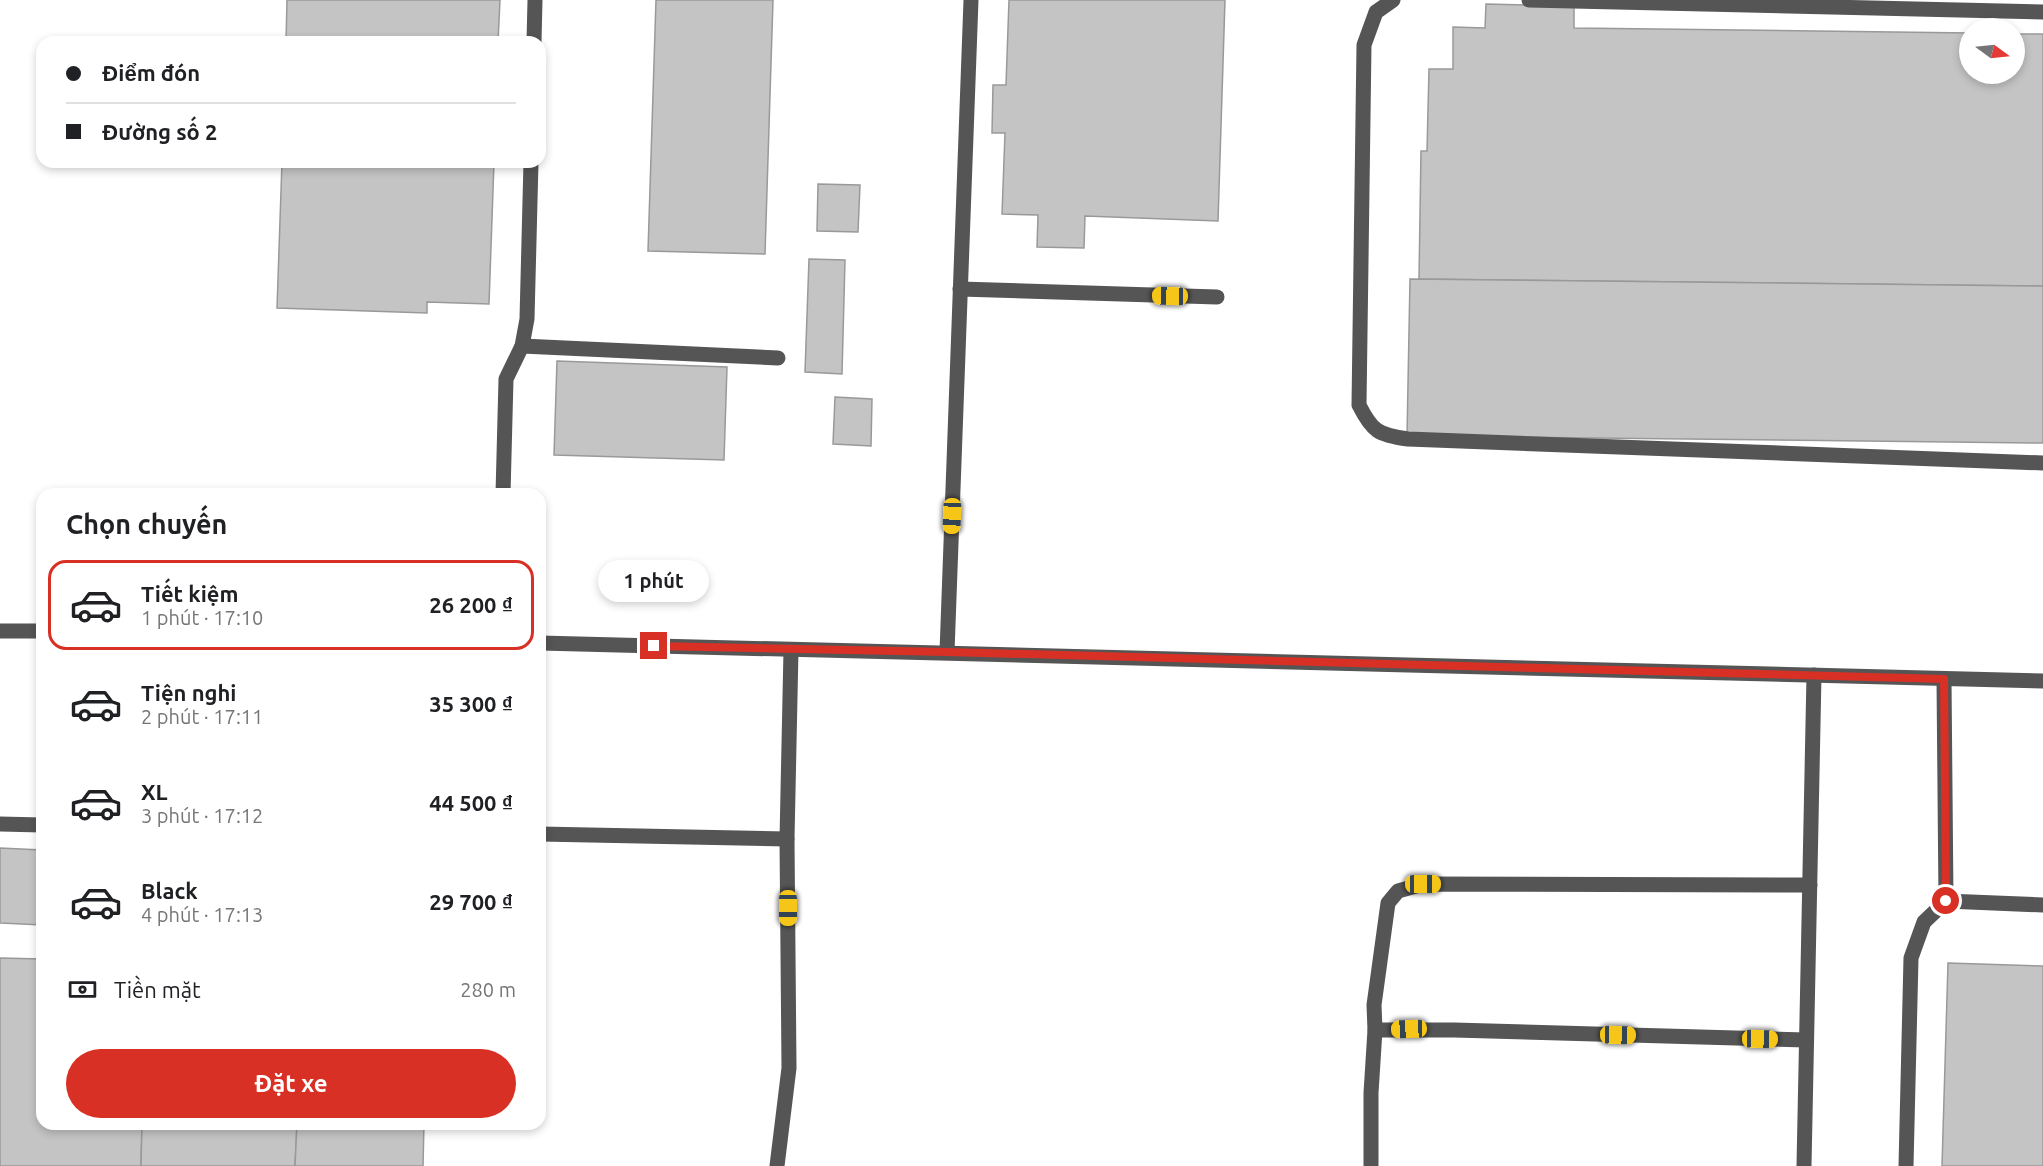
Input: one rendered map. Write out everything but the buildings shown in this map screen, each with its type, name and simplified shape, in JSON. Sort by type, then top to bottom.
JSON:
[{"type":"street","points":[[534,36],[535,0]]},
{"type":"street","points":[[947,652],[971,0]]},
{"type":"street","points":[[1393,0],[1376,12],[1364,45],[1359,405],[1370,426],[1390,436],[1408,439],[2043,462]]},
{"type":"street","points":[[1529,0],[2043,12]]},
{"type":"street","points":[[502,488],[506,379],[522,346],[527,319],[531,168]]},
{"type":"street","points":[[960,289],[1217,297]]},
{"type":"street","points":[[522,346],[778,358]]},
{"type":"street","points":[[0,630],[36,632]]},
{"type":"street","points":[[546,643],[2043,681]]},
{"type":"street","points":[[777,1166],[789,1068],[787,839],[791,650]]},
{"type":"street","points":[[1804,1166],[1815,675]]},
{"type":"street","points":[[1944,679],[1946,901]]},
{"type":"street","points":[[0,824],[36,825]]},
{"type":"street","points":[[546,834],[787,839]]},
{"type":"street","points":[[1371,1166],[1371,1093],[1376,984],[1388,903],[1398,891],[1423,884],[1810,885]]},
{"type":"street","points":[[1906,1166],[1911,958],[1924,922],[1946,901],[2043,905]]},
{"type":"street","points":[[1375,1030],[1454,1030],[1806,1040]]},
{"type":"route","points":[[654,646],[1944,679],[1946,901]]}]
